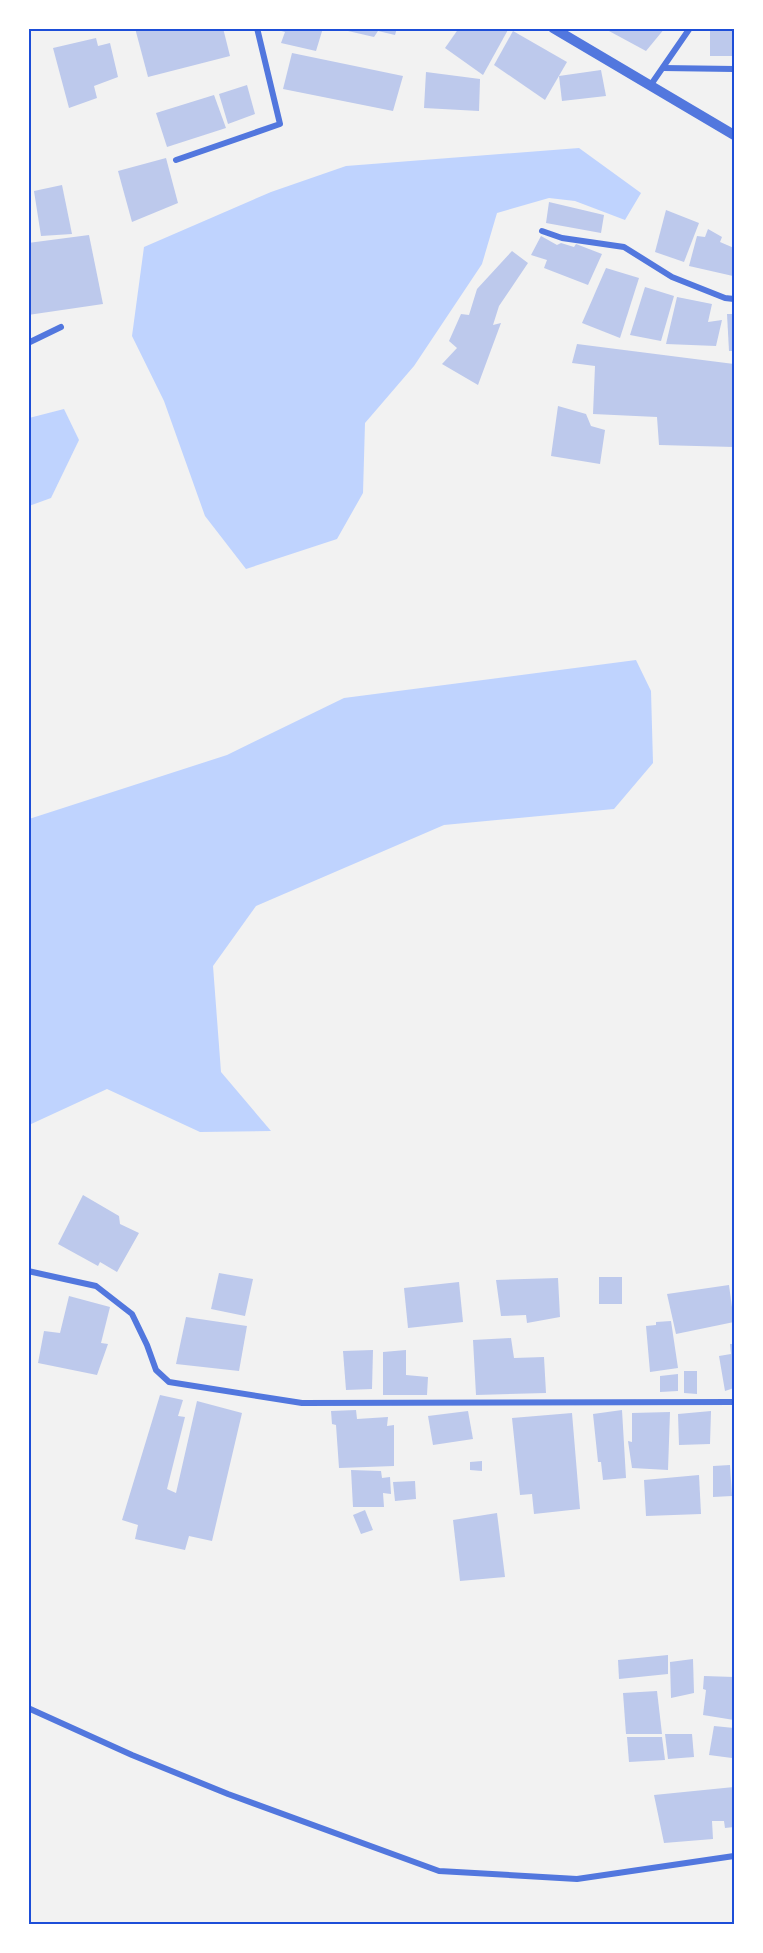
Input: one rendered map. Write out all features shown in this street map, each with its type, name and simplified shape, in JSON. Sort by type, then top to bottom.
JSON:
[{"type":"street","points":[[176,160],[280,124],[257,28]]},
{"type":"street","points":[[553,28],[735,135]]},
{"type":"street","points":[[651,86],[690,28]]},
{"type":"street","points":[[663,68],[735,69]]},
{"type":"street","points":[[542,231],[562,238],[624,247],[672,277],[725,298],[735,299]]},
{"type":"street","points":[[28,343],[61,327]]},
{"type":"street","points":[[28,1271],[96,1286],[132,1314],[156,1370],[169,1382],[302,1404],[735,1402]]},
{"type":"street","points":[[28,1708],[132,1755],[228,1794],[439,1872],[577,1880],[735,1856]]},
{"type":"water","points":[[579,148],[641,193],[625,220],[575,201],[549,198],[497,213],[482,264],[414,366],[365,423],[363,493],[337,539],[246,569],[205,516],[164,401],[132,336],[144,247],[271,192],[346,166]]},
{"type":"water","points":[[64,409],[79,440],[51,498],[29,506],[29,418]]},
{"type":"water","points":[[636,660],[651,691],[653,763],[614,809],[444,825],[256,906],[213,966],[221,1072],[271,1131],[200,1132],[107,1089],[29,1125],[29,819],[227,755],[344,698]]},
{"type":"building","points":[[135,28],[223,28],[230,56],[148,77]]},
{"type":"building","points":[[323,28],[316,51],[281,43],[285,32],[274,29]]},
{"type":"building","points":[[335,28],[397,28],[395,35],[378,31],[374,37]]},
{"type":"building","points":[[459,28],[509,28],[483,75],[445,48]]},
{"type":"building","points":[[610,28],[665,28],[646,51],[609,31]]},
{"type":"building","points":[[710,28],[734,28],[734,56],[710,56]]},
{"type":"building","points":[[513,31],[567,62],[545,100],[494,65]]},
{"type":"building","points":[[96,38],[98,46],[110,43],[118,77],[94,86],[97,98],[69,108],[53,48]]},
{"type":"building","points":[[292,53],[403,76],[393,111],[283,89]]},
{"type":"building","points":[[601,70],[606,96],[562,101],[559,76]]},
{"type":"building","points":[[426,72],[480,79],[479,111],[424,108]]},
{"type":"building","points":[[247,85],[255,114],[228,124],[219,94]]},
{"type":"building","points":[[214,95],[226,128],[167,147],[156,113]]},
{"type":"building","points":[[166,158],[178,203],[132,222],[118,171]]},
{"type":"building","points":[[62,185],[72,234],[41,236],[34,191]]},
{"type":"building","points":[[549,202],[604,215],[601,233],[546,223]]},
{"type":"building","points":[[666,210],[699,223],[684,262],[655,252]]},
{"type":"building","points":[[708,229],[722,237],[720,242],[734,248],[733,276],[689,266],[697,236],[705,237]]},
{"type":"building","points":[[89,235],[103,304],[28,315],[28,243]]},
{"type":"building","points":[[541,236],[557,245],[561,243],[574,247],[576,244],[602,254],[588,285],[544,268],[547,260],[531,255]]},
{"type":"building","points":[[512,251],[528,263],[499,306],[493,325],[501,323],[478,385],[442,364],[457,348],[449,341],[461,314],[469,315],[477,289]]},
{"type":"building","points":[[606,268],[639,278],[620,338],[582,323]]},
{"type":"building","points":[[645,287],[674,296],[661,341],[630,335]]},
{"type":"building","points":[[677,297],[712,304],[708,322],[722,320],[716,346],[666,344]]},
{"type":"building","points":[[727,314],[734,314],[734,351],[729,351]]},
{"type":"building","points":[[577,344],[734,364],[734,447],[659,445],[657,417],[593,414],[595,366],[572,363]]},
{"type":"building","points":[[558,406],[586,414],[591,426],[605,430],[600,464],[551,456]]},
{"type":"building","points":[[83,1195],[119,1216],[120,1224],[139,1233],[117,1272],[100,1262],[98,1266],[58,1244]]},
{"type":"building","points":[[219,1273],[253,1279],[245,1316],[211,1309]]},
{"type":"building","points":[[599,1277],[622,1277],[622,1304],[599,1304]]},
{"type":"building","points":[[558,1278],[560,1317],[527,1323],[526,1315],[501,1316],[496,1280]]},
{"type":"building","points":[[459,1282],[463,1322],[408,1328],[404,1288]]},
{"type":"building","points":[[729,1285],[734,1322],[676,1334],[667,1294]]},
{"type":"building","points":[[69,1296],[110,1307],[101,1343],[108,1344],[97,1375],[38,1363],[44,1331],[60,1333]]},
{"type":"building","points":[[186,1317],[247,1326],[239,1371],[176,1364]]},
{"type":"building","points":[[671,1321],[678,1368],[650,1372],[646,1326],[656,1325],[656,1322]]},
{"type":"building","points":[[511,1338],[514,1358],[544,1357],[546,1393],[476,1395],[473,1340]]},
{"type":"building","points":[[730,1344],[734,1344],[734,1388],[725,1391],[719,1356],[731,1354]]},
{"type":"building","points":[[373,1350],[372,1389],[346,1390],[343,1351]]},
{"type":"building","points":[[406,1350],[406,1375],[428,1377],[427,1395],[383,1395],[383,1352]]},
{"type":"building","points":[[684,1371],[697,1371],[697,1394],[684,1393]]},
{"type":"building","points":[[678,1374],[678,1391],[660,1392],[660,1376]]},
{"type":"building","points":[[160,1395],[183,1400],[178,1416],[185,1417],[167,1489],[176,1493],[197,1401],[242,1413],[212,1541],[189,1536],[185,1550],[135,1539],[138,1525],[122,1520]]},
{"type":"building","points":[[356,1410],[357,1419],[388,1417],[387,1426],[394,1425],[394,1466],[339,1468],[336,1425],[332,1424],[331,1411]]},
{"type":"building","points":[[622,1410],[626,1478],[603,1480],[601,1462],[598,1462],[593,1414]]},
{"type":"building","points":[[468,1411],[473,1439],[433,1445],[428,1416]]},
{"type":"building","points":[[711,1411],[710,1444],[679,1445],[678,1414]]},
{"type":"building","points":[[670,1412],[668,1470],[632,1468],[628,1441],[632,1442],[632,1413]]},
{"type":"building","points":[[572,1413],[580,1509],[534,1514],[532,1494],[520,1495],[512,1418]]},
{"type":"building","points":[[482,1461],[482,1471],[470,1470],[470,1462]]},
{"type":"building","points":[[730,1465],[732,1496],[713,1497],[713,1466]]},
{"type":"building","points":[[351,1470],[381,1471],[382,1478],[390,1477],[391,1494],[383,1493],[384,1507],[353,1507]]},
{"type":"building","points":[[699,1475],[701,1514],[646,1516],[644,1480]]},
{"type":"building","points":[[415,1481],[416,1499],[395,1501],[393,1482]]},
{"type":"building","points":[[365,1510],[373,1530],[361,1534],[353,1515]]},
{"type":"building","points":[[497,1513],[505,1577],[460,1581],[453,1520]]},
{"type":"building","points":[[668,1655],[668,1674],[619,1679],[618,1660]]},
{"type":"building","points":[[693,1659],[694,1693],[671,1698],[670,1662]]},
{"type":"building","points":[[704,1676],[734,1677],[734,1720],[703,1715],[706,1690],[703,1689]]},
{"type":"building","points":[[657,1691],[662,1734],[626,1734],[623,1693]]},
{"type":"building","points":[[714,1726],[734,1728],[732,1758],[709,1755]]},
{"type":"building","points":[[665,1734],[692,1734],[694,1757],[668,1759]]},
{"type":"building","points":[[627,1737],[662,1737],[665,1760],[629,1762]]},
{"type":"building","points":[[734,1787],[734,1827],[725,1828],[724,1821],[712,1821],[713,1839],[664,1843],[654,1795]]}]
